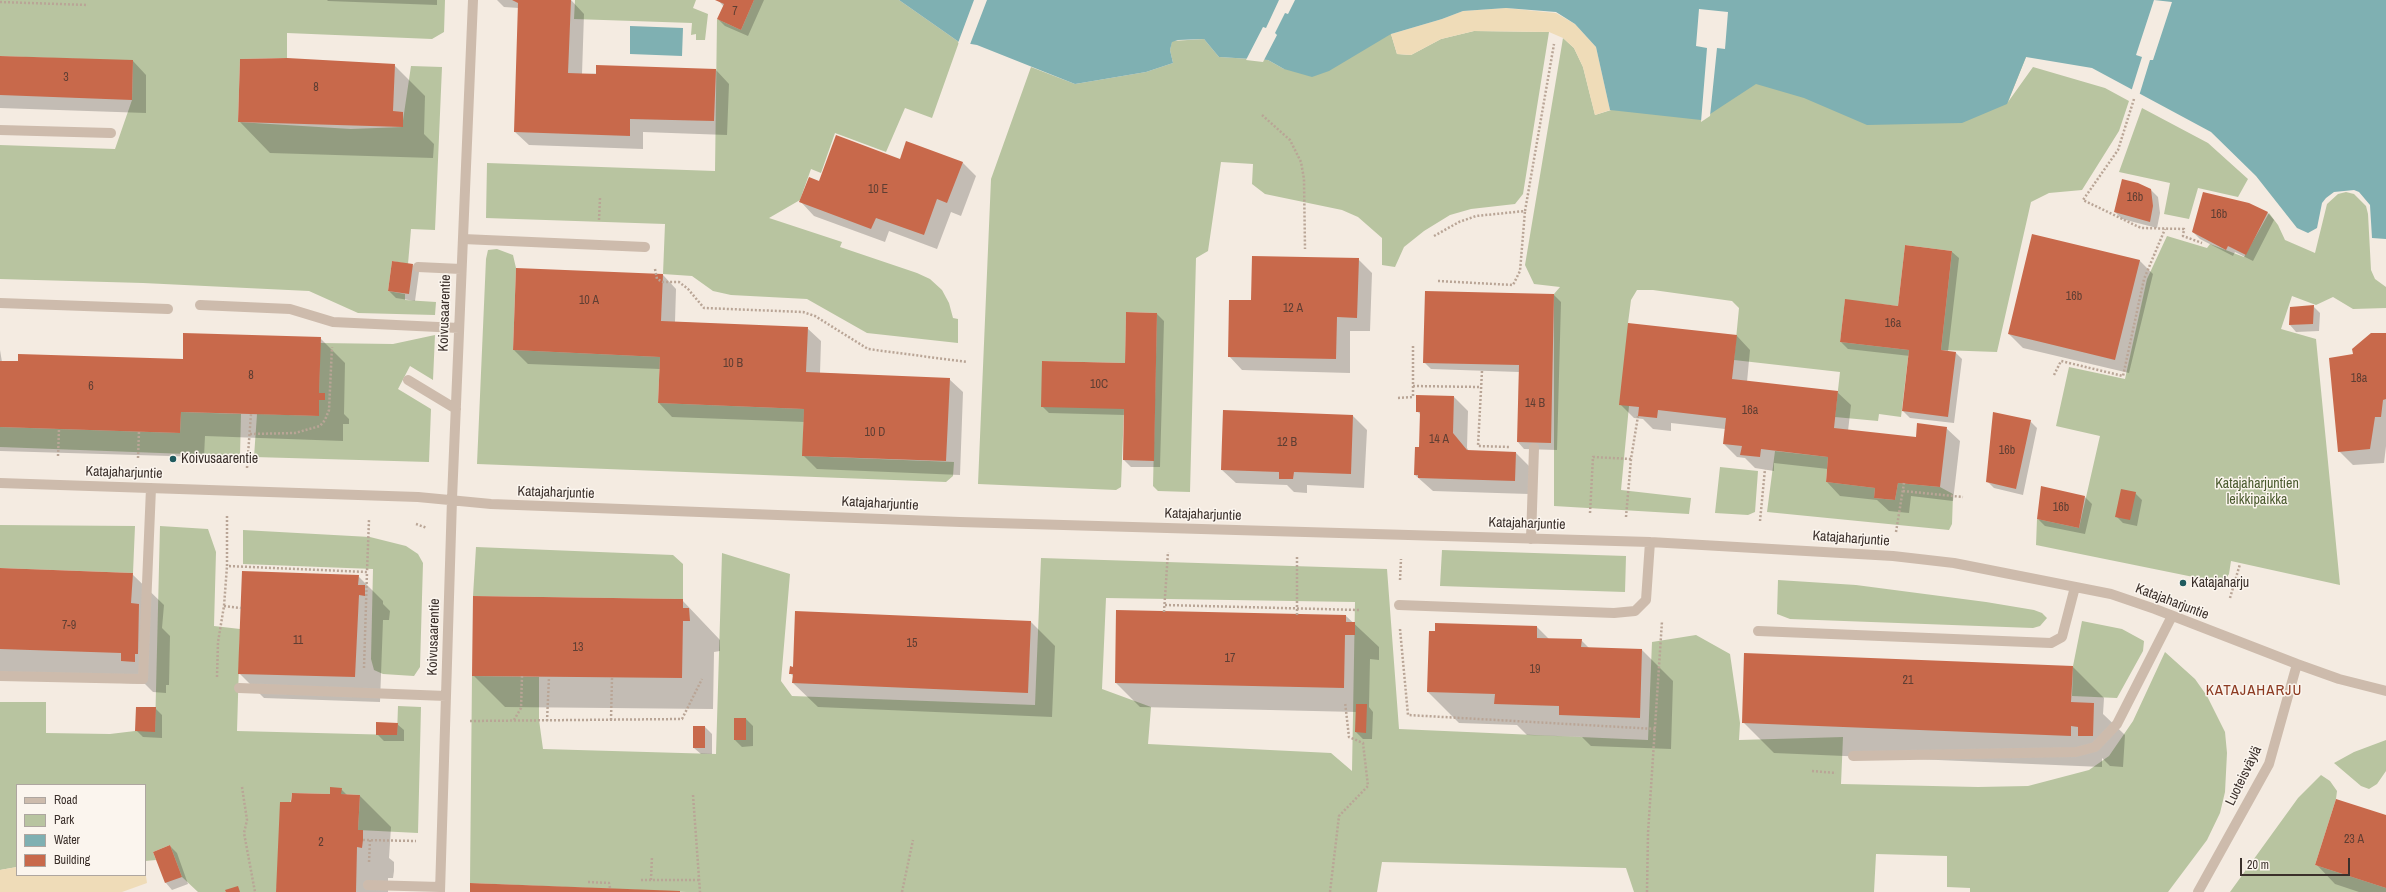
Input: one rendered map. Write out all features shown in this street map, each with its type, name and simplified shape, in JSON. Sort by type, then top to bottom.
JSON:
[{"type":"street","name":"Koivusaarentie","points":[[440,890],[452,499],[473,0]]},
{"type":"street","points":[[0,130],[111,133]]},
{"type":"street","points":[[463,239],[645,247]]},
{"type":"street","points":[[418,267],[461,270]]},
{"type":"street","points":[[0,303],[168,309]]},
{"type":"street","points":[[200,305],[290,309],[333,322],[459,328]]},
{"type":"street","points":[[408,380],[456,409]]},
{"type":"street","points":[[1531,539],[1534,448]]},
{"type":"street","name":"Katajaharjuntie","points":[[0,483],[452,499],[499,504],[1169,528],[1625,541],[1893,556],[1954,564],[2112,594],[2339,679],[2386,691]]},
{"type":"street","points":[[0,676],[143,679],[150,488]]},
{"type":"street","points":[[1399,605],[1614,613],[1635,611],[1646,600],[1650,542]]},
{"type":"street","points":[[1758,631],[2051,643],[2062,637],[2075,587]]},
{"type":"street","points":[[1853,756],[2076,752],[2095,747],[2117,724],[2172,616]]},
{"type":"street","name":"Luoteisväylä","points":[[2198,892],[2269,764],[2297,664]]},
{"type":"street","points":[[239,688],[446,696]]},
{"type":"street","points":[[368,885],[440,890]]},
{"type":"path","points":[[0,2],[88,5]]},
{"type":"path","points":[[1438,281],[1513,285],[1520,271],[1525,211],[1554,44]]},
{"type":"path","points":[[2134,99],[2118,150],[2083,200],[2141,228],[2184,229],[2183,236],[2202,243]]},
{"type":"path","points":[[1262,115],[1290,140],[1301,162],[1304,179],[1304,249]]},
{"type":"path","points":[[598,222],[600,198]]},
{"type":"path","points":[[1434,236],[1459,222],[1476,216],[1525,211]]},
{"type":"path","points":[[2054,375],[2061,361],[2123,376],[2144,279],[2165,229]]},
{"type":"path","points":[[663,282],[679,282],[688,289],[704,308],[803,312],[815,316],[868,349],[967,362]]},
{"type":"path","points":[[250,434],[273,434],[311,430],[320,426],[326,420],[328,410],[333,322]]},
{"type":"path","points":[[1398,398],[1413,397],[1413,346]]},
{"type":"path","points":[[1482,371],[1478,446],[1534,448]]},
{"type":"path","points":[[1413,386],[1480,387]]},
{"type":"path","points":[[245,491],[251,414]]},
{"type":"path","points":[[1625,541],[1631,459],[1638,416]]},
{"type":"path","points":[[58,456],[59,429]]},
{"type":"path","points":[[138,458],[139,432]]},
{"type":"path","points":[[1590,513],[1593,457],[1631,459]]},
{"type":"path","points":[[1760,521],[1765,469]]},
{"type":"path","points":[[1893,556],[1904,483]]},
{"type":"path","points":[[222,682],[217,676],[218,642],[224,606],[227,566],[228,491]]},
{"type":"path","points":[[1903,491],[1963,497]]},
{"type":"path","points":[[365,644],[366,572],[370,496]]},
{"type":"path","points":[[1164,612],[1169,528]]},
{"type":"path","points":[[1297,532],[1297,615]]},
{"type":"path","points":[[1402,535],[1399,605],[1408,715],[1656,730]]},
{"type":"path","points":[[2230,598],[2240,564]]},
{"type":"path","points":[[227,566],[366,572]]},
{"type":"path","points":[[1165,605],[1359,610]]},
{"type":"path","points":[[224,606],[241,608]]},
{"type":"path","points":[[1647,892],[1648,833],[1656,730],[1662,615]]},
{"type":"path","points":[[514,720],[521,708],[522,676]]},
{"type":"path","points":[[547,721],[549,677]]},
{"type":"path","points":[[611,720],[612,678]]},
{"type":"path","points":[[445,722],[682,719],[702,679]]},
{"type":"path","points":[[1330,892],[1339,816],[1368,786],[1363,743],[1350,737],[1345,702]]},
{"type":"path","points":[[1812,771],[1833,773]]},
{"type":"path","points":[[242,787],[247,820],[244,833],[255,892]]},
{"type":"path","points":[[693,795],[700,892]]},
{"type":"path","points":[[363,840],[420,842]]},
{"type":"path","points":[[902,892],[913,840]]},
{"type":"path","points":[[651,880],[652,856]]},
{"type":"path","points":[[641,880],[699,880]]},
{"type":"path","points":[[588,882],[609,883],[610,888]]},
{"type":"green space","points":[[0,0],[445,0],[444,32],[432,39],[287,33],[287,58],[240,59],[238,122],[351,129],[402,127],[411,66],[442,67],[435,230],[411,229],[408,264],[392,261],[388,291],[405,294],[405,300],[436,302],[435,315],[358,313],[309,291],[143,283],[0,279],[0,145],[115,149],[132,100],[133,61],[0,56]]},
{"type":"green space","points":[[575,0],[696,0],[693,8],[708,14],[705,40],[696,40],[696,34],[691,35],[692,23],[574,19]]},
{"type":"green space","points":[[754,0],[899,0],[959,42],[932,118],[905,108],[886,152],[835,133],[821,173],[811,169],[800,200],[769,218],[842,242],[840,247],[917,273],[930,279],[942,290],[949,303],[953,318],[958,319],[958,343],[867,333],[807,299],[731,295],[713,291],[692,276],[663,274],[665,224],[486,218],[487,163],[715,171],[717,19],[741,30]]},
{"type":"green space","points":[[1966,0],[2026,57],[2008,102],[2033,67],[2105,88],[2129,101],[2119,131],[2082,190],[2049,193],[2031,202],[1997,352],[1941,350],[1952,251],[1905,245],[1898,306],[1845,300],[1840,342],[1909,350],[1901,417],[1879,414],[1878,421],[1835,417],[1840,372],[1734,360],[1739,308],[1732,301],[1653,290],[1637,290],[1631,300],[1628,323],[1629,406],[1621,490],[1691,498],[1689,514],[1554,506],[1554,294],[1560,287],[1534,284],[1525,265],[1563,38],[1574,48],[1583,67],[1595,115]]},
{"type":"green space","points":[[1474,31],[1549,32],[1523,194],[1515,204],[1471,209],[1450,215],[1424,231],[1404,247],[1395,267],[1382,265],[1382,238],[1358,217],[1342,210],[1265,194],[1252,184],[1253,164],[1221,162],[1208,251],[1196,258],[1190,492],[1158,491],[1153,486],[1157,313],[1126,312],[1125,363],[1042,361],[1124,409],[1121,487],[1116,490],[978,484],[991,179],[1031,67],[1075,84],[1146,72],[1173,63],[1170,50],[1172,41],[1204,39],[1219,57],[1268,60],[1284,69],[1338,34],[1391,34],[1397,54],[1411,55],[1441,39]]},
{"type":"green space","points":[[2142,108],[2208,143],[2248,179],[2238,197],[2198,188],[2189,219],[2164,214],[2170,183],[2119,172]]},
{"type":"green space","name":"Katajaharjuntien leikkipaikka","points":[[2346,192],[2354,194],[2366,206],[2368,214],[2371,270],[2375,279],[2386,287],[2386,308],[2353,309],[2333,297],[2316,305],[2292,296],[2281,329],[2316,339],[2340,585],[2231,561],[2229,574],[2223,583],[2036,545],[2037,519],[2079,528],[2100,436],[2056,426],[2069,367],[2125,379],[2147,279],[2167,236],[2207,248],[2210,244],[2244,257],[2269,213],[2278,225],[2285,240],[2315,253],[2327,204],[2338,194]]},
{"type":"green space","points":[[497,249],[513,255],[516,268],[513,350],[660,357],[658,403],[804,409],[803,456],[954,462],[953,476],[946,482],[477,464],[486,259],[488,250]]},
{"type":"green space","points":[[435,335],[433,380],[410,366],[398,389],[431,409],[429,462],[254,457],[257,414],[319,416],[319,400],[324,400],[325,394],[319,393],[320,343],[393,344]]},
{"type":"green space","points":[[181,412],[241,414],[240,456],[0,447],[0,427],[180,433]]},
{"type":"green space","points":[[1775,451],[1828,457],[1826,482],[1875,488],[1874,498],[1895,500],[1898,483],[1940,487],[1953,494],[1952,524],[1949,530],[1767,512]]},
{"type":"green space","points":[[1720,467],[1758,471],[1755,512],[1748,515],[1715,513]]},
{"type":"green space","points":[[0,525],[135,526],[133,573],[0,568]]},
{"type":"green space","points":[[160,526],[208,529],[216,552],[214,626],[240,629],[237,731],[397,735],[398,706],[421,707],[418,833],[358,830],[360,795],[341,794],[341,788],[331,788],[330,794],[292,793],[276,892],[198,892],[182,877],[170,845],[153,852],[156,860],[146,861],[146,784],[16,784],[16,867],[0,870],[0,702],[46,702],[46,733],[110,734],[135,731],[155,731]]},
{"type":"green space","points":[[243,530],[370,537],[406,546],[418,554],[423,563],[420,667],[414,676],[383,674],[374,670],[371,659],[373,569],[243,564]]},
{"type":"green space","points":[[476,547],[673,555],[683,564],[683,599],[473,596]]},
{"type":"green space","points":[[1442,550],[1626,556],[1625,592],[1440,586]]},
{"type":"green space","points":[[722,553],[790,574],[781,681],[792,696],[1035,705],[1041,558],[1387,569],[1399,729],[1648,740],[1652,642],[1696,635],[1730,654],[1740,723],[1739,740],[1843,737],[1841,784],[1978,787],[2028,786],[2089,770],[2109,756],[2133,721],[2165,652],[2195,679],[2207,696],[2225,732],[2227,753],[2225,792],[2220,813],[2207,840],[2168,892],[1970,892],[1970,888],[1947,887],[1947,856],[1876,854],[1874,892],[1634,892],[1626,868],[1382,862],[1377,892],[686,892],[470,883],[472,676],[539,677],[539,720],[543,749],[716,754]],"holes":[[[1106,598],[1355,602],[1352,771],[1331,753],[1148,744],[1151,707],[1102,689]]]},
{"type":"green space","points":[[1778,580],[1856,585],[1986,602],[2034,610],[2042,613],[2047,618],[2040,626],[2033,628],[1790,619],[1777,614]]},
{"type":"green space","points":[[2082,621],[2122,629],[2144,641],[2143,651],[2117,698],[2072,696],[2073,666]]},
{"type":"green space","points":[[2386,740],[2386,771],[2377,784],[2369,789],[2361,786],[2334,763],[2354,752]]},
{"type":"green space","points":[[2321,775],[2330,781],[2337,791],[2336,799],[2315,865],[2386,888],[2386,892],[2230,892],[2298,798]]},
{"type":"sand","points":[[1506,8],[1556,13],[1575,24],[1596,47],[1610,110],[1595,115],[1583,67],[1574,48],[1563,38],[1549,32],[1474,31],[1441,39],[1411,55],[1397,54],[1391,34],[1442,19],[1463,11]]},
{"type":"sand","points":[[16,867],[16,876],[146,876],[147,883],[122,892],[0,892],[0,870]]},
{"type":"water","points":[[899,0],[2386,0],[2386,239],[2372,238],[2370,205],[2359,192],[2354,190],[2334,192],[2326,198],[2322,203],[2317,228],[2308,233],[2297,228],[2256,176],[2211,132],[2092,68],[2026,57],[2007,104],[1962,123],[1867,125],[1804,98],[1756,84],[1701,120],[1610,110],[1596,47],[1575,24],[1556,12],[1506,8],[1463,11],[1442,19],[1391,34],[1329,71],[1312,77],[1284,69],[1268,60],[1219,57],[1204,39],[1178,40],[1172,42],[1170,50],[1173,63],[1146,72],[1075,84],[977,45],[959,42]]},
{"type":"water","points":[[630,26],[683,28],[682,56],[630,54]]},
{"type":"pier","points":[[974,0],[987,0],[969,47],[958,43]]},
{"type":"pier","points":[[1279,0],[1295,0],[1288,14],[1285,13],[1275,33],[1277,35],[1263,62],[1246,60],[1263,27],[1266,28]]},
{"type":"pier","points":[[2154,0],[2172,2],[2153,60],[2150,60],[2139,96],[2131,92],[2142,57],[2136,55]]},
{"type":"pier","points":[[1699,9],[1728,12],[1725,49],[1717,48],[1710,116],[1701,122],[1707,48],[1696,46]]},
{"type":"building","points":[[512,0],[571,0],[568,73],[596,74],[596,65],[716,69],[714,121],[630,119],[630,136],[514,132],[518,3]]},
{"type":"building","points":[[715,0],[754,0],[741,30],[717,19],[724,4]]},
{"type":"building","points":[[0,56],[133,60],[132,100],[0,95]]},
{"type":"building","points":[[287,58],[395,64],[393,111],[403,112],[403,127],[238,122],[240,59]]},
{"type":"building","points":[[836,135],[900,159],[906,141],[963,162],[947,203],[937,199],[924,235],[876,218],[871,229],[799,202],[809,177],[819,181]]},
{"type":"building","points":[[2122,179],[2138,183],[2151,189],[2153,206],[2150,222],[2114,212]]},
{"type":"building","points":[[2203,192],[2249,203],[2268,212],[2246,255],[2228,246],[2226,250],[2192,232]]},
{"type":"building","points":[[2032,234],[2140,260],[2115,360],[2008,334]]},
{"type":"building","points":[[1905,245],[1952,251],[1941,350],[1956,352],[1948,417],[1902,411],[1909,350],[1840,342],[1845,299],[1898,306]]},
{"type":"building","points":[[1252,256],[1359,258],[1357,318],[1337,317],[1336,359],[1228,357],[1229,300],[1251,300]]},
{"type":"building","points":[[392,261],[413,264],[409,294],[388,291]]},
{"type":"building","points":[[516,268],[663,274],[661,321],[808,327],[806,372],[950,378],[946,461],[802,456],[804,409],[658,403],[660,357],[513,350]]},
{"type":"building","points":[[1425,291],[1554,294],[1551,443],[1517,442],[1519,365],[1423,363]]},
{"type":"building","points":[[2314,305],[2313,324],[2289,325],[2290,307]]},
{"type":"building","points":[[1126,312],[1157,313],[1154,461],[1123,460],[1124,409],[1041,407],[1042,361],[1125,363]]},
{"type":"building","points":[[1628,323],[1737,335],[1732,379],[1838,391],[1834,428],[1916,437],[1917,423],[1947,427],[1940,487],[1898,483],[1895,500],[1874,498],[1875,488],[1826,482],[1828,457],[1761,449],[1760,457],[1740,455],[1742,446],[1723,444],[1726,418],[1658,410],[1657,418],[1638,416],[1639,407],[1619,405]]},
{"type":"building","points":[[183,333],[321,337],[319,393],[325,393],[325,400],[319,400],[319,416],[181,412],[180,433],[0,427],[0,361],[18,361],[18,354],[183,359]]},
{"type":"building","points":[[2371,333],[2386,333],[2386,399],[2383,400],[2381,417],[2375,417],[2370,449],[2338,452],[2329,358],[2353,354],[2352,349]]},
{"type":"building","points":[[1416,395],[1454,396],[1453,433],[1467,450],[1516,452],[1515,481],[1418,478],[1418,475],[1414,475],[1415,447],[1419,447],[1420,412],[1416,412]]},
{"type":"building","points":[[1223,410],[1353,415],[1351,474],[1294,472],[1293,479],[1279,479],[1279,472],[1221,470]]},
{"type":"building","points":[[1993,412],[2031,420],[2016,489],[1986,482]]},
{"type":"building","points":[[2041,486],[2085,496],[2079,528],[2037,519]]},
{"type":"building","points":[[2121,489],[2136,492],[2130,520],[2115,517]]},
{"type":"building","points":[[0,568],[133,573],[131,603],[139,604],[138,654],[135,654],[135,662],[121,661],[121,653],[0,649]]},
{"type":"building","points":[[242,571],[359,575],[358,585],[365,585],[365,596],[359,595],[355,677],[238,674]]},
{"type":"building","points":[[473,596],[683,599],[683,608],[689,608],[690,621],[683,621],[682,678],[472,676]]},
{"type":"building","points":[[1116,610],[1346,615],[1346,622],[1355,622],[1355,635],[1345,635],[1344,688],[1115,683]]},
{"type":"building","points":[[795,611],[1031,621],[1028,693],[792,683],[793,674],[789,674],[790,666],[793,667]]},
{"type":"building","points":[[1435,623],[1537,626],[1537,638],[1582,639],[1581,647],[1642,649],[1640,718],[1559,715],[1559,706],[1494,704],[1495,694],[1427,692],[1429,631],[1435,631]]},
{"type":"building","points":[[1744,653],[2073,666],[2071,702],[2094,703],[2093,736],[2078,736],[2078,727],[2071,726],[2071,736],[1742,723]]},
{"type":"building","points":[[1356,704],[1367,704],[1366,733],[1355,732]]},
{"type":"building","points":[[136,707],[156,707],[155,732],[135,731]]},
{"type":"building","points":[[734,718],[746,718],[746,740],[734,740]]},
{"type":"building","points":[[376,722],[398,723],[397,735],[376,735]]},
{"type":"building","points":[[693,726],[705,726],[705,748],[693,748]]},
{"type":"building","points":[[330,787],[342,788],[341,794],[360,795],[358,830],[363,830],[363,840],[362,848],[357,847],[356,892],[276,892],[280,802],[291,802],[292,793],[330,794]]},
{"type":"building","points":[[2336,799],[2386,815],[2386,888],[2315,865]]},
{"type":"building","points":[[170,845],[182,877],[165,883],[153,852]]},
{"type":"building","points":[[470,883],[680,891],[680,892],[470,892]]},
{"type":"building","points":[[238,886],[240,892],[226,892],[225,890]]},
{"type":"place","name":"Koivusaarentie","points":[[173,459]]},
{"type":"place","name":"Katajaharju","points":[[2183,583]]},
{"type":"district","name":"KATAJAHARJU","points":[[2254,691]]}]
